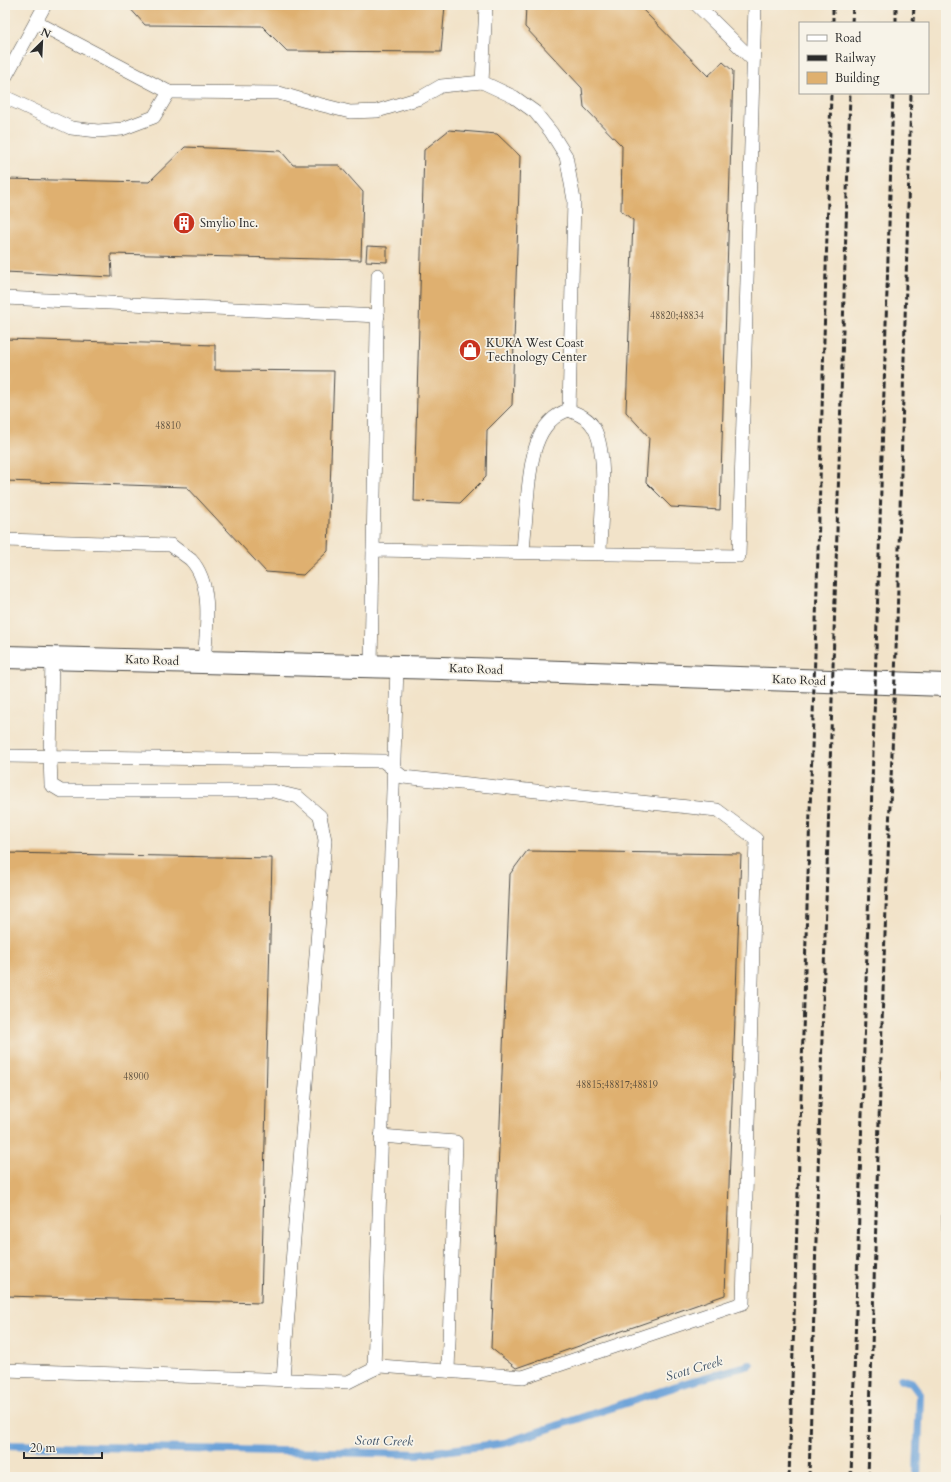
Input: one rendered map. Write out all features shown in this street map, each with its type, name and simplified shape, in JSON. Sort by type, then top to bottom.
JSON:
[{"type":"street","name":"Kato Road","points":[[5,657],[371,666],[946,685]]},
{"type":"lane","points":[[5,78],[45,5]]},
{"type":"lane","points":[[482,82],[486,5]]},
{"type":"lane","points":[[697,5],[753,60]]},
{"type":"lane","points":[[373,550],[739,556],[755,5]]},
{"type":"lane","points":[[36,22],[168,92],[279,93],[350,112],[377,111],[420,98],[441,86],[482,82],[514,97],[535,112],[551,132],[566,156],[574,200],[569,410]]},
{"type":"lane","points":[[5,96],[71,128],[98,131],[122,129],[154,117],[168,92]]},
{"type":"lane","points":[[371,666],[378,274]]},
{"type":"lane","points":[[5,298],[378,316]]},
{"type":"lane","points":[[523,552],[533,453],[542,431],[551,420],[560,413],[569,410],[584,416],[592,425],[600,442],[602,460],[600,553]]},
{"type":"lane","points":[[5,540],[171,545],[191,560],[200,575],[208,604],[204,662]]},
{"type":"lane","points":[[52,658],[50,757],[52,785],[61,791],[273,791],[298,796],[320,816],[325,840],[283,1380]]},
{"type":"lane","points":[[374,1369],[396,667]]},
{"type":"lane","points":[[5,756],[383,761],[403,777],[717,810],[756,839],[743,1303],[523,1377],[380,1366],[348,1382],[5,1370]]},
{"type":"lane","points":[[381,1136],[456,1142],[448,1371]]},
{"type":"building","points":[[127,5],[445,5],[441,52],[287,51],[262,26],[145,25]]},
{"type":"building","points":[[526,5],[638,5],[708,76],[723,62],[733,71],[720,510],[671,507],[646,482],[649,437],[626,412],[633,220],[621,211],[622,146],[584,107],[582,88],[525,27]]},
{"type":"building","points":[[449,130],[497,134],[520,156],[512,405],[487,430],[486,477],[460,503],[414,501],[424,150]]},
{"type":"building","name":"Smylio Inc.","points":[[185,147],[281,151],[293,165],[339,165],[363,192],[361,260],[111,254],[112,277],[5,272],[5,179],[149,182]]},
{"type":"building","points":[[367,246],[387,247],[387,262],[366,261]]},
{"type":"building","points":[[5,339],[215,345],[215,370],[334,371],[328,551],[303,575],[266,572],[187,487],[5,481]]},
{"type":"building","points":[[527,851],[741,854],[725,1295],[516,1368],[491,1348],[510,874]]},
{"type":"building","points":[[5,853],[272,858],[261,1303],[5,1296]]},
{"type":"building","points":[[943,1071],[946,1071],[946,1084],[943,1084]]},
{"type":"building","points":[[943,1160],[946,1160],[946,1210],[943,1210]]},
{"type":"building","points":[[942,1215],[946,1215],[946,1267],[943,1267]]},
{"type":"waterway","name":"Scott Creek","points":[[5,1445],[418,1454],[505,1443],[686,1383],[750,1365]]},
{"type":"waterway","name":"Scott Creek","points":[[901,1379],[911,1382],[920,1394],[917,1477]]},
{"type":"railway","points":[[833,5],[833,22]]},
{"type":"railway","points":[[852,22],[853,5]]},
{"type":"railway","points":[[896,5],[896,22]]},
{"type":"railway","points":[[913,22],[914,5]]},
{"type":"railway","points":[[789,1477],[831,94]]},
{"type":"railway","points":[[809,1477],[850,94]]},
{"type":"railway","points":[[851,1477],[893,94]]},
{"type":"railway","points":[[868,1477],[884,960],[897,624],[911,94]]},
{"type":"place","name":"Smylio Inc.","points":[[184,223]]},
{"type":"place","name":"KUKA West Coast Technology Center","points":[[470,350]]}]
